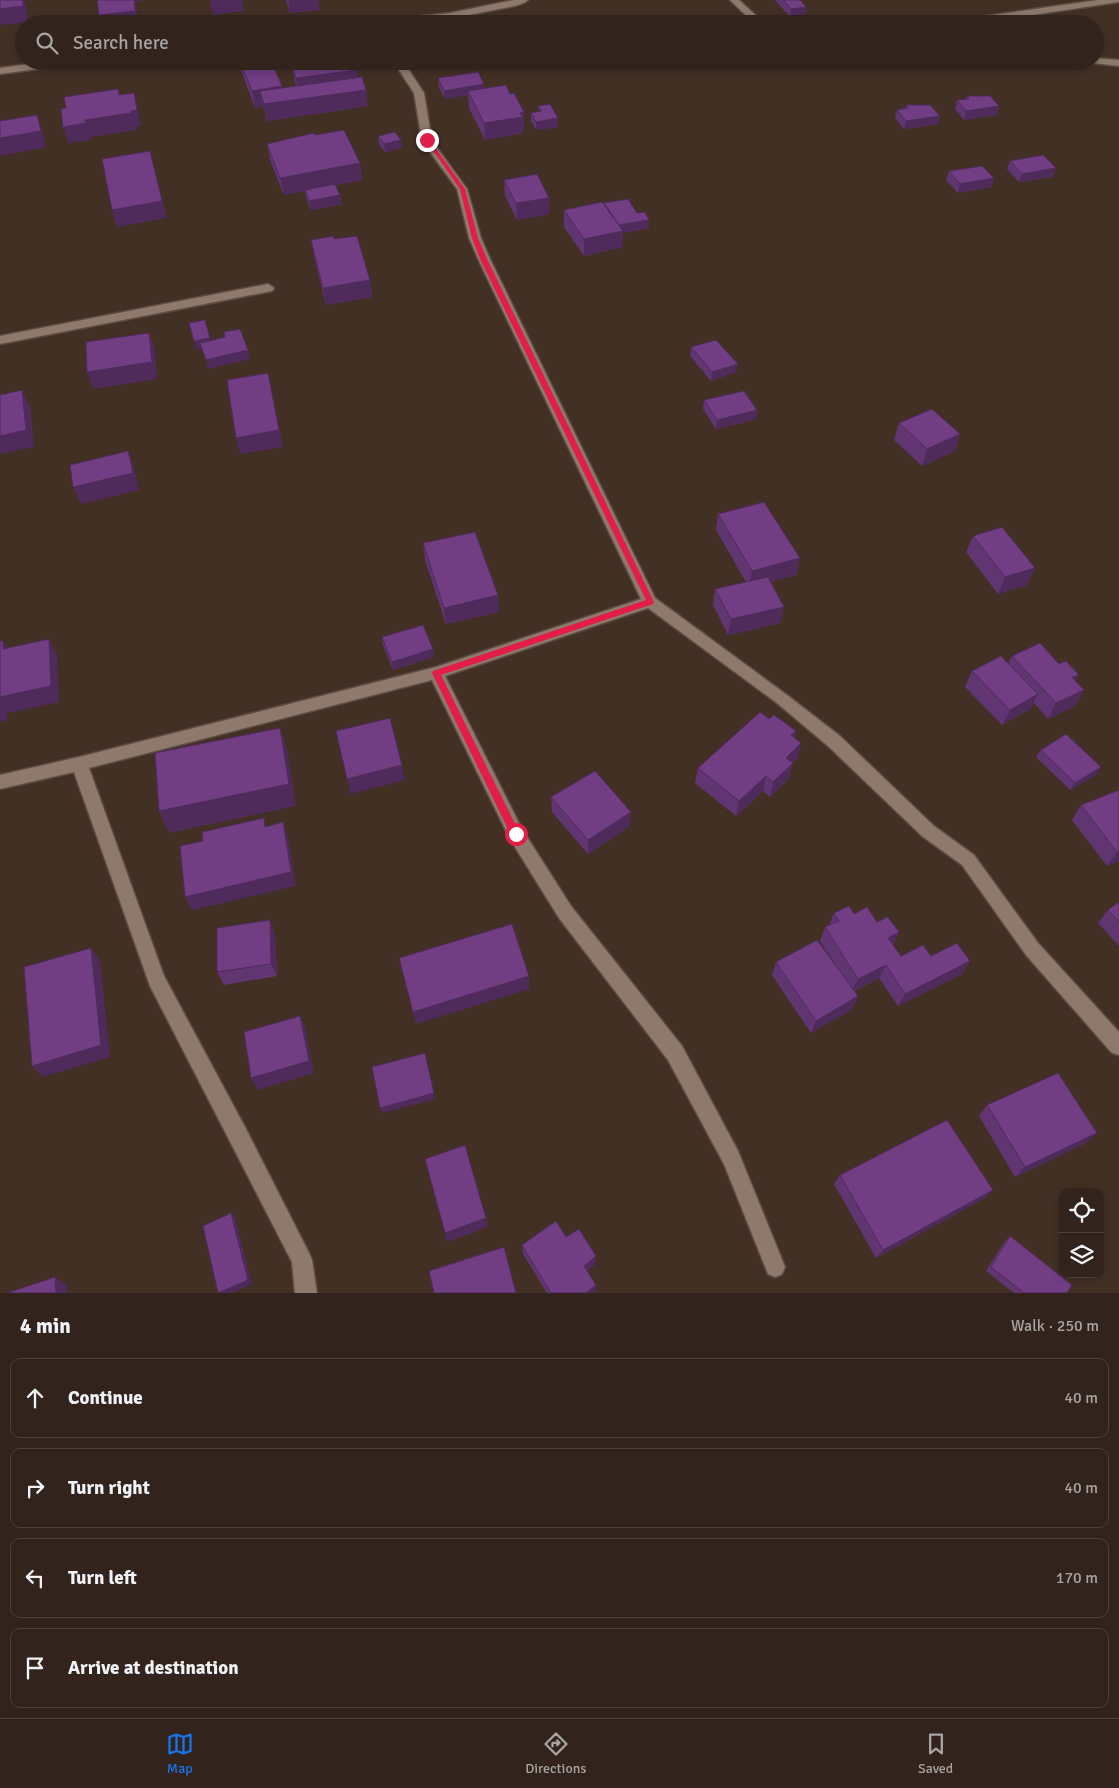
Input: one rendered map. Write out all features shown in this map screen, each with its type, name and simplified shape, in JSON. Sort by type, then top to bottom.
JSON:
[{"type":"street","points":[[457,15],[491,9],[524,0]]},
{"type":"street","points":[[734,0],[751,15]]},
{"type":"street","points":[[1014,15],[1118,0]]},
{"type":"street","points":[[1104,62],[1119,63]]},
{"type":"street","points":[[0,71],[15,69]]},
{"type":"street","points":[[404,70],[419,93],[427,140],[462,189],[475,238],[484,261],[650,602],[782,699],[834,741],[928,831],[968,860],[1032,949],[1119,1046]]},
{"type":"street","points":[[0,340],[268,288]]},
{"type":"street","points":[[0,782],[79,764],[436,673],[650,602]]},
{"type":"street","points":[[436,673],[516,834],[565,912],[675,1053],[731,1158],[775,1266]]},
{"type":"street","points":[[79,764],[156,980],[302,1260],[306,1293]]},
{"type":"building","points":[[0,0],[23,0],[23,6],[0,9]]},
{"type":"building","points":[[97,0],[134,0],[135,11],[99,15]]},
{"type":"building","points":[[783,0],[800,0],[806,7],[791,9]]},
{"type":"building","points":[[244,70],[275,70],[282,86],[252,91]]},
{"type":"building","points":[[293,70],[357,70],[296,78]]},
{"type":"building","points":[[478,72],[484,84],[444,91],[438,78]]},
{"type":"building","points":[[362,77],[366,90],[264,104],[260,91]]},
{"type":"building","points":[[506,85],[510,94],[514,93],[524,112],[520,113],[523,117],[484,123],[468,91]]},
{"type":"building","points":[[118,89],[119,95],[134,93],[137,110],[131,111],[131,113],[85,120],[86,123],[63,127],[61,109],[66,108],[64,97]]},
{"type":"building","points":[[967,96],[990,96],[999,106],[966,111],[957,100],[969,99]]},
{"type":"building","points":[[550,104],[558,118],[536,122],[531,113],[542,111],[538,106]]},
{"type":"building","points":[[906,105],[930,105],[940,116],[906,121],[897,110],[908,108]]},
{"type":"building","points":[[37,115],[41,131],[0,138],[0,121]]},
{"type":"building","points":[[344,130],[360,163],[280,178],[267,144],[314,133],[315,135]]},
{"type":"building","points":[[395,132],[401,140],[384,144],[378,136]]},
{"type":"building","points":[[150,151],[162,201],[112,210],[102,159]]},
{"type":"building","points":[[1043,155],[1056,168],[1022,174],[1010,161]]},
{"type":"building","points":[[982,166],[994,178],[960,184],[949,171]]},
{"type":"building","points":[[537,174],[549,198],[516,203],[504,180]]},
{"type":"building","points":[[335,184],[340,195],[309,201],[305,190]]},
{"type":"building","points":[[628,199],[637,213],[645,212],[649,220],[619,225],[604,203]]},
{"type":"building","points":[[602,202],[623,231],[584,239],[564,210]]},
{"type":"building","points":[[334,236],[334,239],[357,236],[370,280],[323,288],[311,240]]},
{"type":"building","points":[[205,320],[210,338],[194,341],[189,323]]},
{"type":"building","points":[[240,329],[248,350],[206,360],[200,343],[225,337],[224,332]]},
{"type":"building","points":[[149,333],[152,362],[87,372],[86,342]]},
{"type":"building","points":[[716,340],[738,364],[712,372],[691,347]]},
{"type":"building","points":[[268,373],[279,430],[236,438],[227,380]]},
{"type":"building","points":[[22,390],[26,430],[0,436],[0,395]]},
{"type":"building","points":[[744,391],[757,410],[717,420],[704,400]]},
{"type":"building","points":[[932,409],[960,434],[927,449],[899,423]]},
{"type":"building","points":[[128,451],[133,473],[73,487],[70,465]]},
{"type":"building","points":[[764,502],[800,558],[752,571],[718,514]]},
{"type":"building","points":[[1002,527],[1035,568],[1005,577],[973,536]]},
{"type":"building","points":[[475,532],[498,595],[444,608],[423,543]]},
{"type":"building","points":[[768,577],[784,607],[731,619],[715,589]]},
{"type":"building","points":[[423,625],[433,649],[392,662],[382,637]]},
{"type":"building","points":[[49,639],[51,686],[0,697],[0,641],[3,641],[3,649]]},
{"type":"building","points":[[1040,643],[1059,664],[1066,661],[1079,675],[1072,677],[1084,690],[1056,703],[1012,656]]},
{"type":"building","points":[[1001,656],[1038,694],[1010,710],[972,671]]},
{"type":"building","points":[[760,712],[769,719],[774,715],[796,731],[791,735],[801,743],[786,758],[793,763],[773,782],[766,776],[739,801],[698,768]]},
{"type":"building","points":[[390,718],[402,765],[347,779],[336,731]]},
{"type":"building","points":[[280,728],[289,784],[159,811],[155,753]]},
{"type":"building","points":[[1066,734],[1101,767],[1075,783],[1041,750]]},
{"type":"building","points":[[595,771],[631,812],[588,840],[551,797]]},
{"type":"building","points":[[1119,790],[1119,851],[1117,852],[1081,805]]},
{"type":"building","points":[[264,818],[265,827],[283,822],[291,872],[185,897],[180,846],[203,841],[202,832]]},
{"type":"building","points":[[1119,902],[1119,921],[1108,910]]},
{"type":"building","points":[[849,906],[854,914],[867,907],[877,922],[888,917],[899,932],[888,938],[901,956],[923,945],[931,956],[957,943],[970,961],[905,994],[886,965],[858,979],[825,927],[839,921],[834,913]]},
{"type":"building","points":[[270,920],[271,964],[217,972],[217,928]]},
{"type":"building","points":[[512,924],[529,976],[413,1012],[399,958]]},
{"type":"building","points":[[817,940],[858,996],[816,1021],[776,962]]},
{"type":"building","points":[[91,948],[101,1045],[32,1066],[24,967]]},
{"type":"building","points":[[300,1016],[309,1061],[251,1078],[244,1032]]},
{"type":"building","points":[[425,1053],[434,1093],[380,1108],[372,1067]]},
{"type":"building","points":[[1058,1073],[1097,1133],[1025,1167],[987,1105]]},
{"type":"building","points":[[947,1120],[993,1190],[883,1250],[840,1175]]},
{"type":"building","points":[[465,1145],[486,1218],[445,1233],[425,1159]]},
{"type":"building","points":[[231,1213],[248,1280],[218,1293],[203,1226]]},
{"type":"building","points":[[556,1221],[566,1237],[579,1229],[596,1256],[584,1266],[596,1285],[586,1293],[551,1293],[522,1245]]},
{"type":"building","points":[[1010,1236],[1059,1275],[1059,1278],[1063,1278],[1072,1285],[1067,1293],[1024,1293],[991,1267]]},
{"type":"building","points":[[504,1247],[516,1293],[434,1293],[429,1271]]},
{"type":"building","points":[[55,1277],[56,1293],[7,1293]]},
{"type":"route","points":[[427,140],[462,189],[468,205],[475,238],[484,261],[650,602],[436,673],[516,834]]}]
